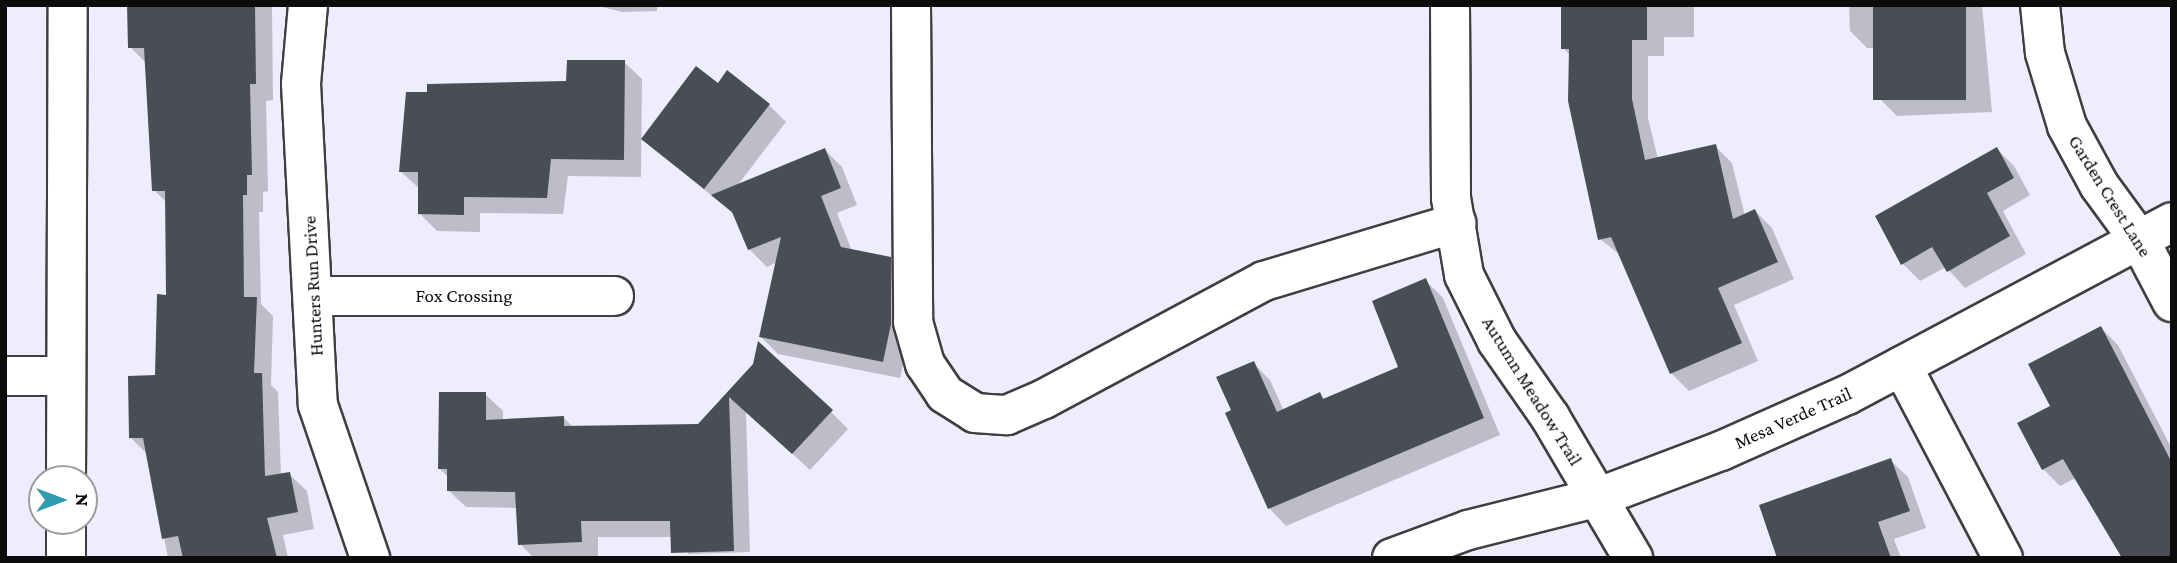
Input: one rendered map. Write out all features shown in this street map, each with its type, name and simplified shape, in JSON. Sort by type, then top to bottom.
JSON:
[{"type":"street","points":[[66,465],[68,5]]},
{"type":"street","name":"Hunters Run Drive","points":[[308,5],[301,84],[318,405],[370,558]]},
{"type":"street","points":[[911,5],[913,322],[925,364],[945,394],[975,413],[1007,415],[1044,399],[1264,281],[1455,223]]},
{"type":"street","name":"Autumn Meadow Trail","points":[[1451,5],[1451,198],[1464,275],[1497,341],[1599,497],[1633,558]]},
{"type":"street","name":"Garden Crest Lane","points":[[2040,5],[2045,53],[2067,126],[2099,185],[2156,232],[2172,302]]},
{"type":"street","name":"Mesa Verde Trail","points":[[1392,558],[1468,530],[1599,497],[1721,451],[1902,366],[2156,232]]},
{"type":"street","name":"Fox Crossing","points":[[314,296],[614,296]]},
{"type":"street","points":[[1902,366],[2003,558]]},
{"type":"street","points":[[5,376],[66,376]]},
{"type":"street","points":[[66,535],[66,558]]},
{"type":"building","points":[[127,5],[255,5],[256,84],[250,84],[252,175],[247,175],[247,195],[243,195],[244,297],[257,297],[254,373],[262,373],[265,476],[290,472],[298,512],[267,518],[277,558],[183,558],[178,536],[162,539],[143,438],[129,438],[128,376],[155,375],[157,294],[166,295],[165,191],[152,191],[144,48],[128,48]]},
{"type":"building","points":[[1561,5],[1647,5],[1647,40],[1632,40],[1632,99],[1645,160],[1716,144],[1733,219],[1755,209],[1778,262],[1718,288],[1742,343],[1670,374],[1611,237],[1598,240],[1568,101],[1569,49],[1561,49]]},
{"type":"building","points":[[1873,5],[1966,5],[1966,100],[1873,100]]},
{"type":"building","points":[[567,60],[625,60],[624,160],[551,159],[547,198],[464,197],[464,215],[418,214],[418,172],[399,172],[406,92],[427,92],[427,84],[566,81]]},
{"type":"building","points":[[696,66],[718,83],[727,70],[770,104],[704,189],[641,139]]},
{"type":"building","points":[[1997,147],[2014,178],[1987,193],[2010,236],[1947,272],[1932,247],[1901,265],[1875,216]]},
{"type":"building","points":[[825,148],[841,188],[821,196],[841,247],[891,257],[891,324],[883,362],[759,337],[781,237],[748,250],[732,212],[711,195]]},
{"type":"building","points":[[1426,278],[1484,418],[1268,509],[1225,413],[1231,410],[1216,377],[1254,361],[1277,412],[1320,392],[1323,399],[1398,367],[1372,301]]},
{"type":"building","points":[[2101,326],[2172,463],[2172,558],[2122,558],[2063,459],[2042,470],[2017,423],[2050,406],[2028,364]]},
{"type":"building","points":[[758,341],[833,410],[792,454],[729,397],[734,551],[671,553],[670,521],[581,521],[582,542],[518,545],[515,492],[447,491],[447,469],[438,469],[439,392],[486,392],[486,420],[564,416],[564,426],[698,424],[753,364]]},
{"type":"building","points":[[1891,458],[1910,511],[1878,522],[1891,558],[1777,558],[1759,505]]}]
